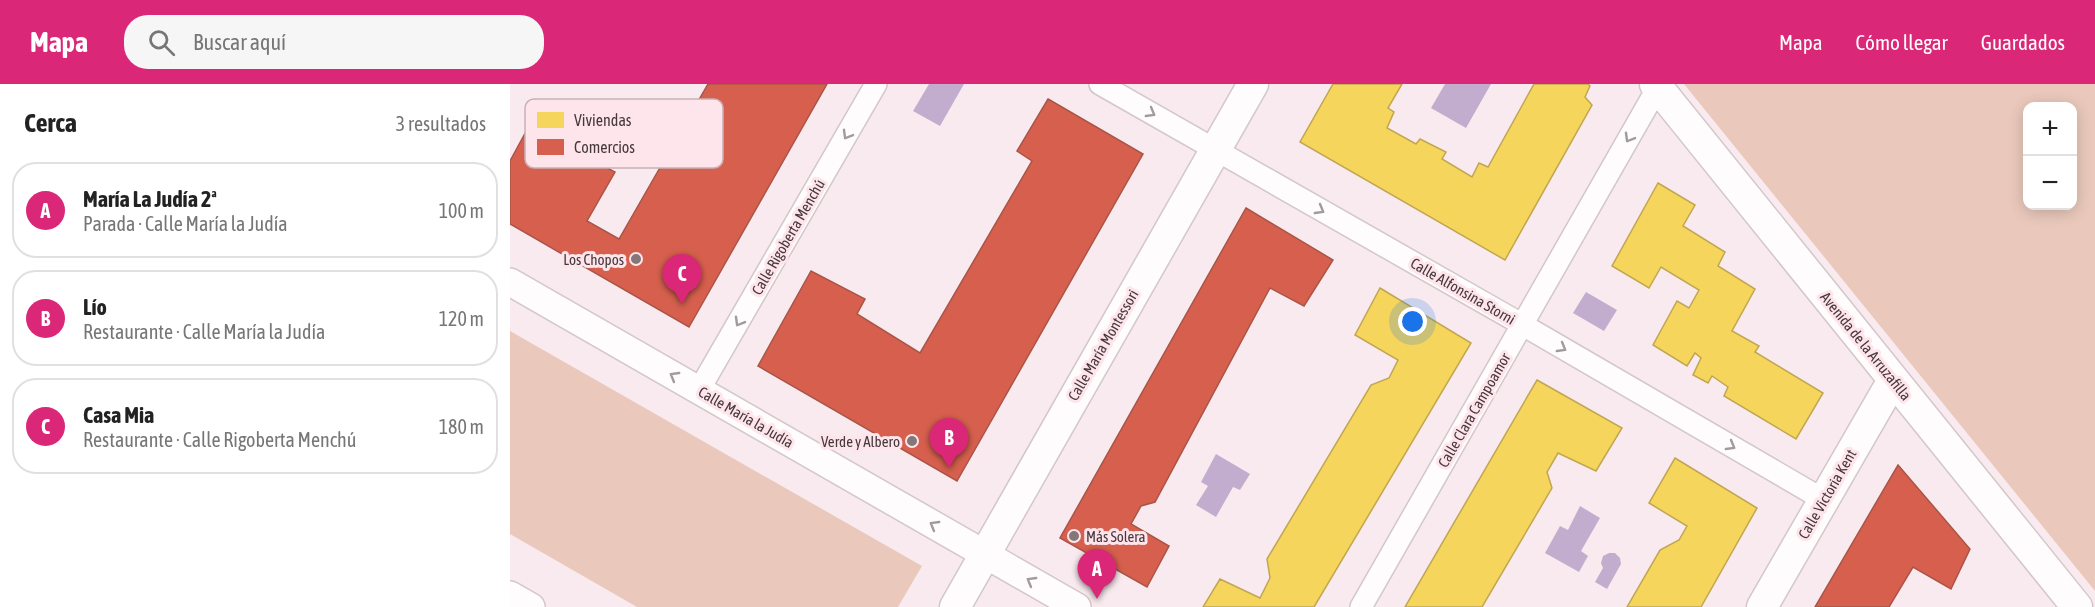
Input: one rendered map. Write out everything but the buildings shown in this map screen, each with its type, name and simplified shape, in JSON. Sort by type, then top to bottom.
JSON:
[{"type":"main road","name":"Calle María Montessori","points":[[955,607],[1252,84]]},
{"type":"main road","name":"Avenida de la Arruzafilla","points":[[1657,86],[2077,607]]},
{"type":"main road","name":"Calle Victoria Kent","points":[[1762,607],[1893,380]]},
{"type":"street","name":"Calle Rigoberta Menchú","points":[[699,390],[876,84]]},
{"type":"street","name":"Calle Alfonsina Storni","points":[[1100,84],[1824,500]]},
{"type":"street","name":"Calle Clara Campoamor","points":[[1361,607],[1657,86]]},
{"type":"street","name":"Calle María la Judía","points":[[510,282],[1077,607]]},
{"type":"street","points":[[510,595],[531,607]]},
{"type":"shaded area","points":[[929,84],[964,84],[940,126],[913,111]]},
{"type":"shaded area","points":[[1445,84],[1491,84],[1466,128],[1431,108]]},
{"type":"shaded area","points":[[1684,84],[2095,84],[2095,591]]},
{"type":"shaded area","points":[[1586,292],[1617,310],[1604,331],[1573,313]]},
{"type":"shaded area","points":[[510,331],[922,566],[898,607],[637,607],[510,534]]},
{"type":"shaded area","points":[[1216,454],[1250,474],[1240,490],[1233,487],[1216,517],[1196,505],[1208,486],[1201,482]]},
{"type":"shaded area","points":[[1580,506],[1600,518],[1581,551],[1588,556],[1579,572],[1545,553],[1560,526],[1568,530]]},
{"type":"shaded area","points":[[1615,553],[1620,558],[1621,564],[1607,589],[1595,582],[1603,568],[1601,563],[1603,556]]},
{"type":"place","name":"Los Chopos","points":[[636,259]]},
{"type":"place","name":"Casa Mia","points":[[682,304]]},
{"type":"place","name":"Verde y Albero","points":[[912,441]]},
{"type":"place","name":"Lío","points":[[949,468]]},
{"type":"place","name":"Más Solera","points":[[1074,536]]},
{"type":"place","name":"María La Judía 2ª","points":[[1097,599]]}]
